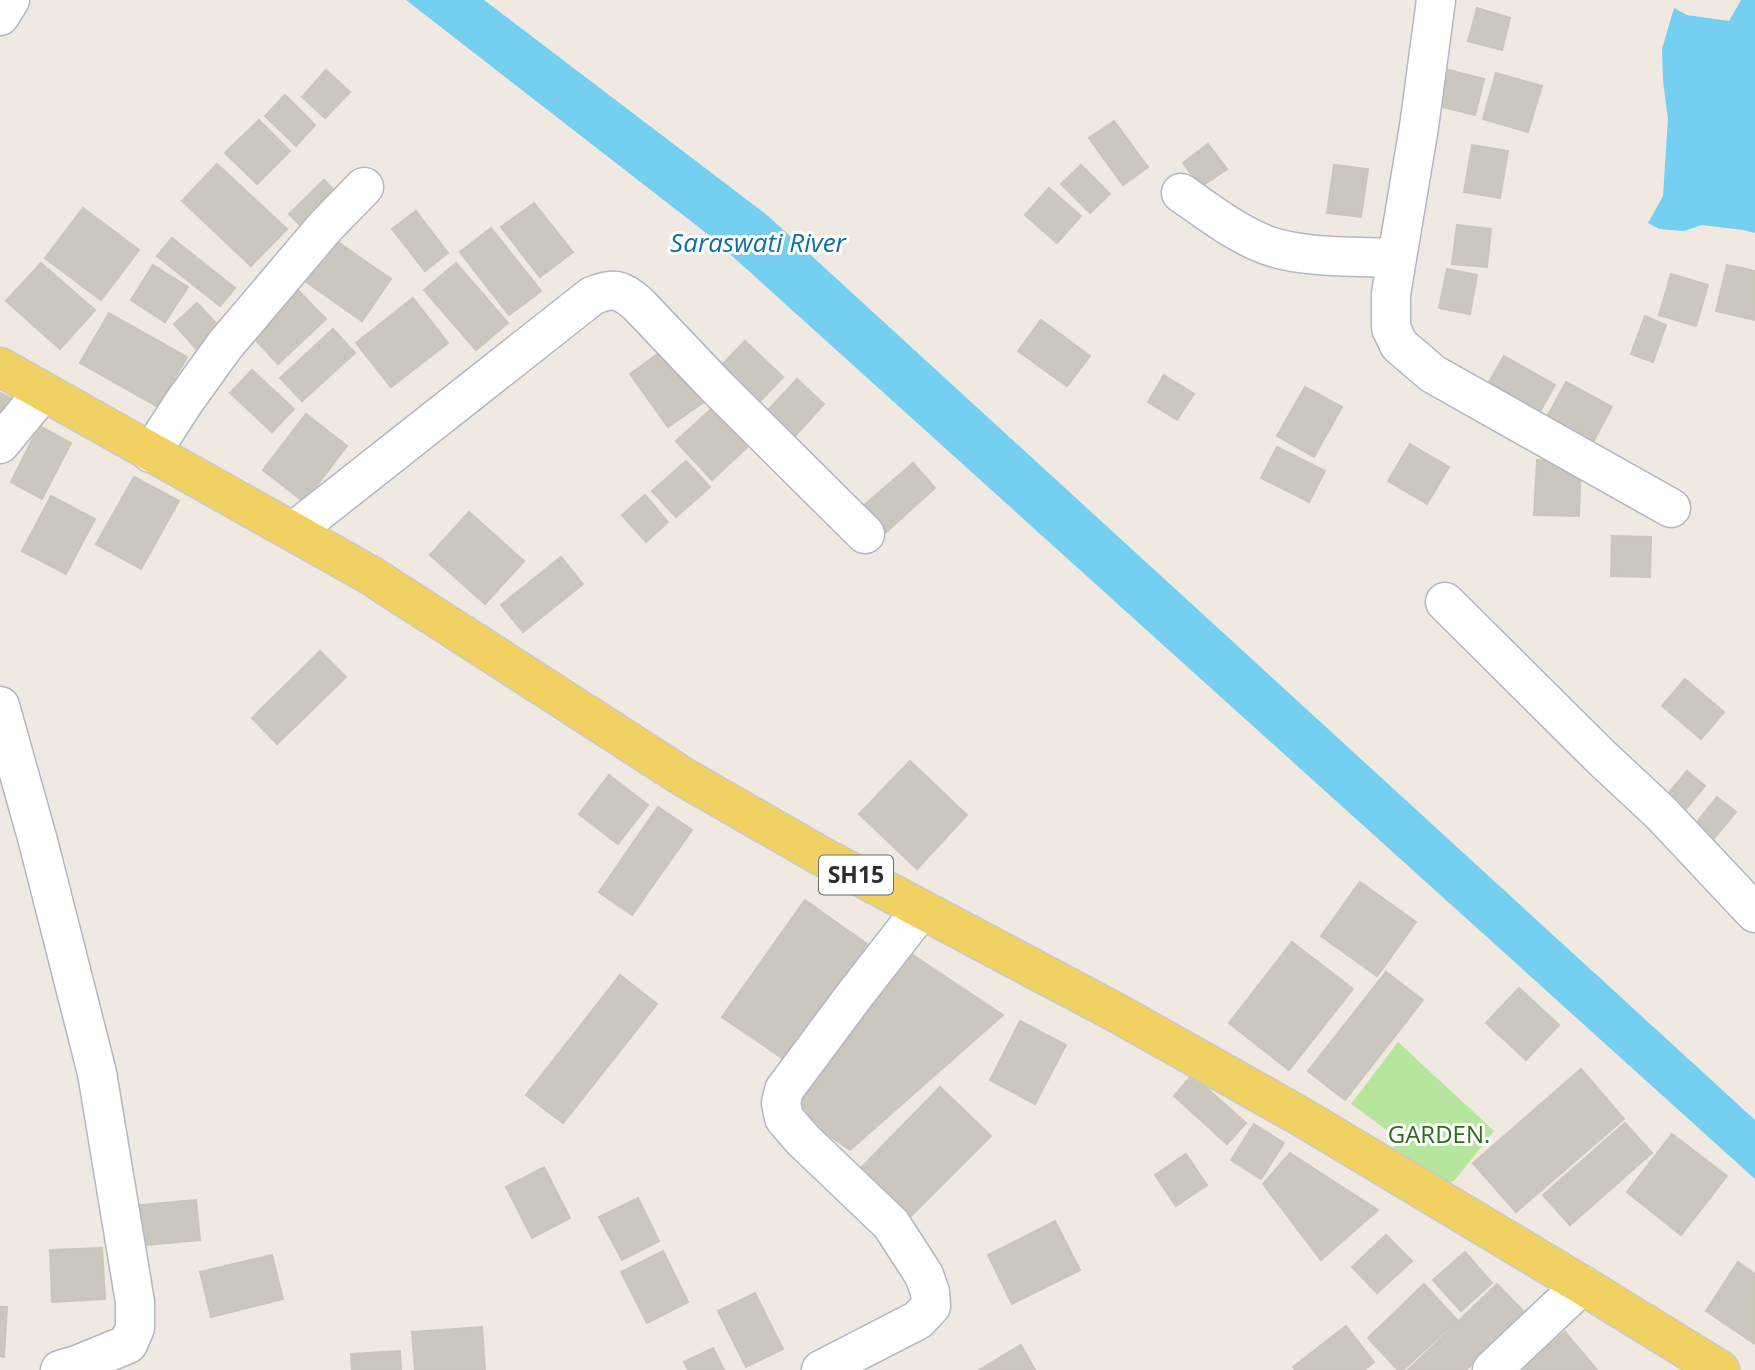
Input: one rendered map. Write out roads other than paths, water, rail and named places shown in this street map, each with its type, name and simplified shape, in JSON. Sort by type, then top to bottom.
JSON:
[{"type":"main road","name":"SH15","points":[[0,367],[370,575],[685,778],[821,856],[1117,1013],[1300,1116],[1720,1370]]},
{"type":"street","points":[[0,16],[10,0]]},
{"type":"street","points":[[1436,0],[1419,127],[1391,294],[1391,328],[1399,345],[1433,374],[1671,508]]},
{"type":"street","points":[[151,453],[225,345],[325,227],[364,187]]},
{"type":"street","points":[[1181,193],[1260,243],[1285,250],[1321,254],[1397,258]]},
{"type":"street","points":[[294,531],[592,296],[605,290],[617,290],[638,304],[865,534]]},
{"type":"street","points":[[0,444],[43,392]]},
{"type":"street","points":[[1445,602],[1661,814],[1755,913]]},
{"type":"street","points":[[0,706],[38,841],[97,1073],[135,1302],[135,1328],[128,1344],[60,1370]]},
{"type":"street","points":[[821,1370],[918,1320],[931,1306],[930,1292],[924,1275],[891,1224],[803,1140],[784,1118],[781,1103],[784,1090],[921,910]]},
{"type":"street","points":[[1492,1370],[1582,1285]]},
{"type":"water","name":"Saraswati River","points":[[406,0],[484,0],[767,215],[1755,1120],[1755,1179],[710,236]]},
{"type":"water","points":[[1741,0],[1755,0],[1755,233],[1702,225],[1684,231],[1659,229],[1648,223],[1663,196],[1668,119],[1662,49],[1674,8],[1687,15],[1729,21]]},
{"type":"park label","name":"GARDEN.","points":[[1439,1135]]}]
